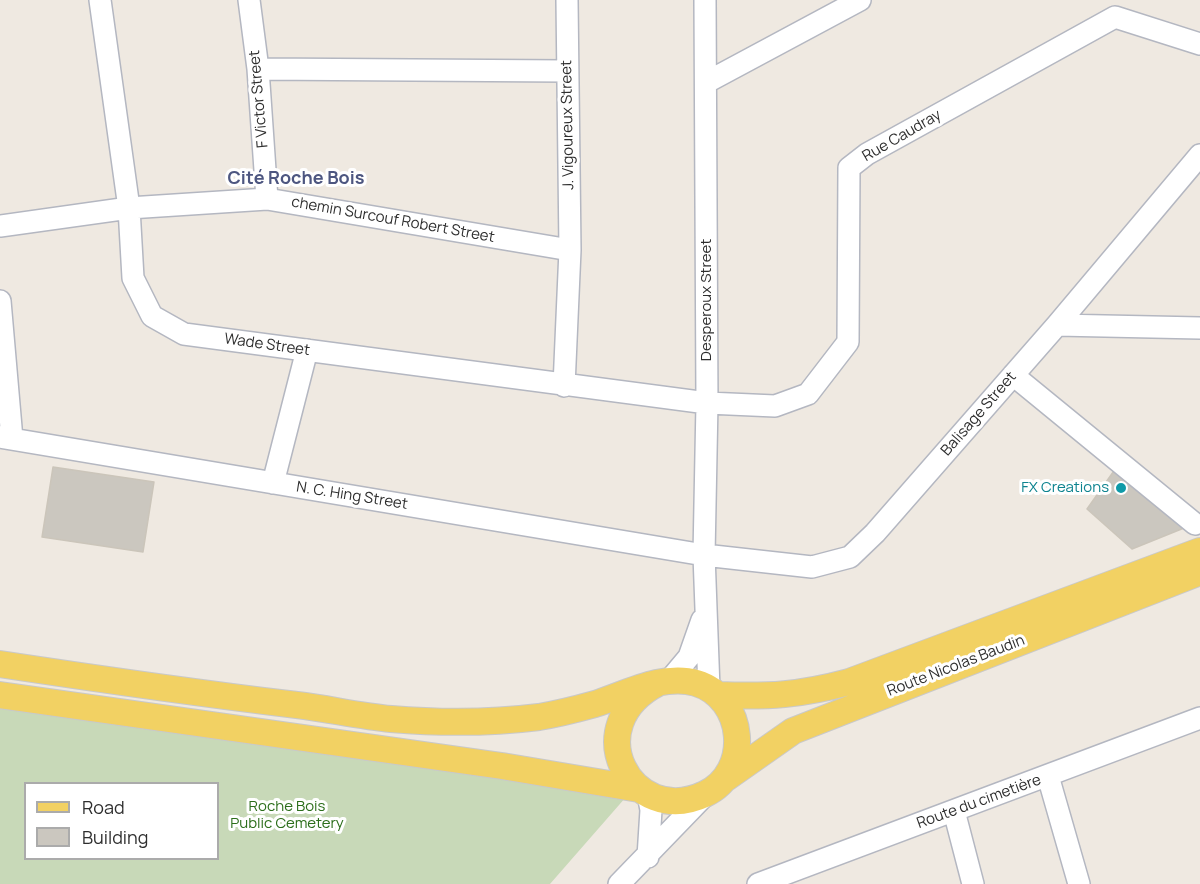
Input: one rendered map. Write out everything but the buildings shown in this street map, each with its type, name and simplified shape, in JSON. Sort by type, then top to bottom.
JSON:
[{"type":"main road","name":"Route Nicolas Baudin","points":[[714,692],[775,697],[849,682],[1200,551]]},
{"type":"main road","name":"Route Nicolas Baudin","points":[[715,787],[793,731],[1200,572]]},
{"type":"main road","points":[[0,664],[159,688],[402,719],[464,721],[538,717],[592,705],[663,682],[677,680],[696,683],[714,692],[736,723],[738,742],[734,762],[715,787],[688,801],[667,801],[643,791],[491,765],[0,694]]},
{"type":"main road","points":[[643,791],[621,764],[616,743],[619,723],[628,706],[641,692],[663,682]]},
{"type":"street","name":"Wade Street","points":[[100,0],[129,208],[133,278],[152,316],[184,334],[564,386],[707,403]]},
{"type":"street","name":"F Victor Street","points":[[249,0],[258,69],[267,199]]},
{"type":"street","name":"J. Vigoureux Street","points":[[564,386],[570,250],[567,0]]},
{"type":"street","name":"Desperoux Street","points":[[705,0],[707,403],[704,555],[714,692]]},
{"type":"street","points":[[707,82],[860,0]]},
{"type":"street","name":"Rue Caudray","points":[[707,403],[775,406],[808,394],[848,342],[849,168],[867,154],[1115,8],[1200,44]]},
{"type":"street","points":[[258,69],[567,71]]},
{"type":"street","name":"Balisage Street","points":[[704,555],[812,567],[850,557],[875,533],[1057,325],[1200,155]]},
{"type":"street","name":"chemin Surcouf Robert Street","points":[[0,226],[129,208],[267,199],[570,250]]},
{"type":"street","points":[[0,301],[6,438]]},
{"type":"street","points":[[1057,325],[1200,328]]},
{"type":"street","points":[[273,483],[307,350]]},
{"type":"street","points":[[1013,375],[1195,524]]},
{"type":"street","name":"N. C. Hing Street","points":[[6,438],[704,555]]},
{"type":"street","points":[[663,682],[689,657],[707,600]]},
{"type":"street","name":"Route du cimetière","points":[[758,884],[808,875],[954,811],[1200,718]]},
{"type":"street","points":[[1048,776],[1079,884]]},
{"type":"street","points":[[619,884],[715,787]]},
{"type":"street","points":[[643,791],[651,810],[648,857]]},
{"type":"street","points":[[954,811],[973,884]]},
{"type":"green space","name":"Roche Bois Public Cemetery","points":[[0,702],[626,797],[550,884],[0,884]]},
{"type":"place","name":"FX Creations","points":[[1121,488]]},
{"type":"district","name":"Cité Roche Bois","points":[[296,179]]}]
